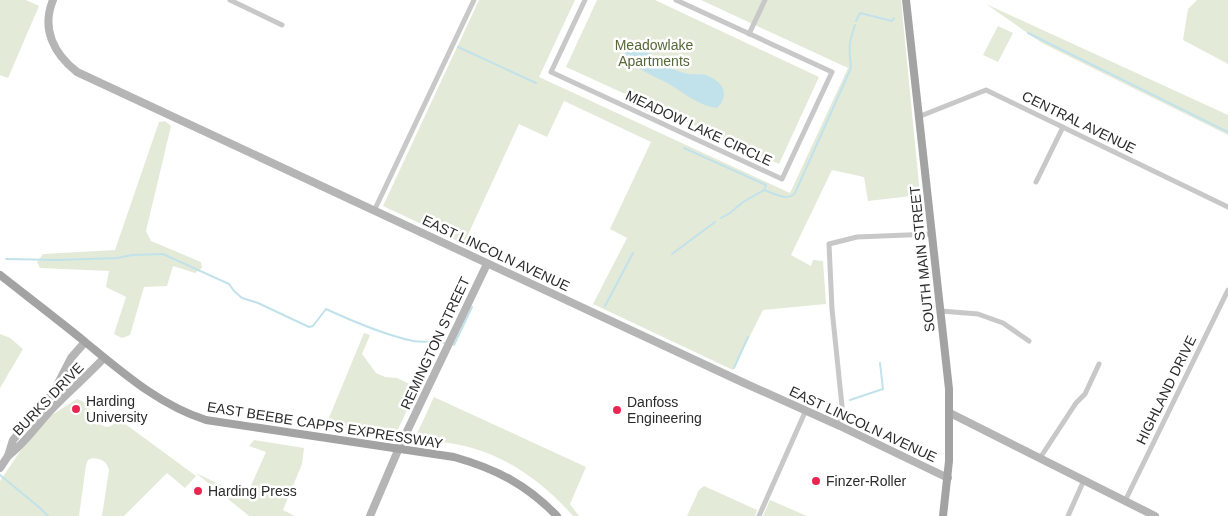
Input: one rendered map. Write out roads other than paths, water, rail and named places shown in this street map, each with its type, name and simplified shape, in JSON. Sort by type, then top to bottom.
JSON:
[{"type":"main road","name":"SOUTH MAIN STREET","points":[[906,0],[941,311],[950,413],[948,478],[943,516]]},
{"type":"main road","name":"EAST BEEBE CAPPS EXPRESSWAY","points":[[0,275],[104,358],[157,397],[190,415],[206,420],[399,448],[454,458],[494,470],[535,495],[556,516]]},
{"type":"street","name":"EAST LINCOLN AVENUE","points":[[53,0],[48,18],[49,33],[54,48],[65,63],[77,72],[487,264],[806,410],[948,478]]},
{"type":"street","points":[[230,0],[282,25]]},
{"type":"street","points":[[374,210],[474,0]]},
{"type":"street","name":"MEADOW LAKE CIRCLE","points":[[585,0],[552,72],[782,179],[832,72],[676,0]]},
{"type":"street","points":[[749,34],[765,0]]},
{"type":"street","name":"CENTRAL AVENUE","points":[[918,117],[986,90],[1228,207]]},
{"type":"street","points":[[1036,182],[1063,127]]},
{"type":"street","points":[[840,426],[842,406],[832,309],[829,244],[857,237],[932,234]]},
{"type":"street","name":"REMINGTON STREET","points":[[370,516],[399,448],[487,264]]},
{"type":"street","name":"HIGHLAND DRIVE","points":[[1125,501],[1228,290]]},
{"type":"street","points":[[941,311],[978,314],[1004,323],[1028,341]]},
{"type":"street","name":"BURKS DRIVE","points":[[1,467],[8,456],[13,440],[53,393],[71,358],[85,342]]},
{"type":"street","name":"BURKS DRIVE","points":[[8,456],[21,446],[54,407],[104,358]]},
{"type":"street","points":[[1040,458],[1076,403],[1085,394],[1099,364]]},
{"type":"street","points":[[759,516],[806,410]]},
{"type":"street","points":[[950,413],[1155,516]]},
{"type":"street","points":[[1068,516],[1084,480]]},
{"type":"water","points":[[636,43],[670,68],[689,74],[706,75],[714,79],[723,90],[724,94],[721,103],[717,108],[704,105],[636,66],[626,58],[625,52],[631,45]]},
{"type":"waterway","points":[[856,21],[860,13],[892,21],[894,18]]},
{"type":"waterway","points":[[764,190],[784,197],[792,196],[795,193],[851,68],[850,46],[855,25]]},
{"type":"waterway","points":[[1028,33],[1228,132]]},
{"type":"waterway","points":[[458,47],[536,83]]},
{"type":"waterway","points":[[684,148],[766,185],[764,190],[721,218]]},
{"type":"waterway","points":[[672,254],[715,222]]},
{"type":"waterway","points":[[605,306],[633,253]]},
{"type":"waterway","points":[[6,259],[57,260],[163,254],[229,284],[242,298],[258,303],[309,327],[313,326],[326,309],[391,335],[417,342],[444,343]]},
{"type":"waterway","points":[[454,345],[472,307]]},
{"type":"waterway","points":[[734,368],[748,337]]},
{"type":"waterway","points":[[850,400],[883,389],[880,363]]},
{"type":"waterway","points":[[0,475],[48,516]]},
{"type":"place","name":"Harding University","points":[[76,409]]},
{"type":"place","name":"Danfoss Engineering","points":[[617,410]]},
{"type":"place","name":"Finzer-Roller","points":[[816,481]]},
{"type":"place","name":"Harding Press","points":[[198,491]]},
{"type":"park label","name":"Meadowlake Apartments","points":[[654,54]]}]
